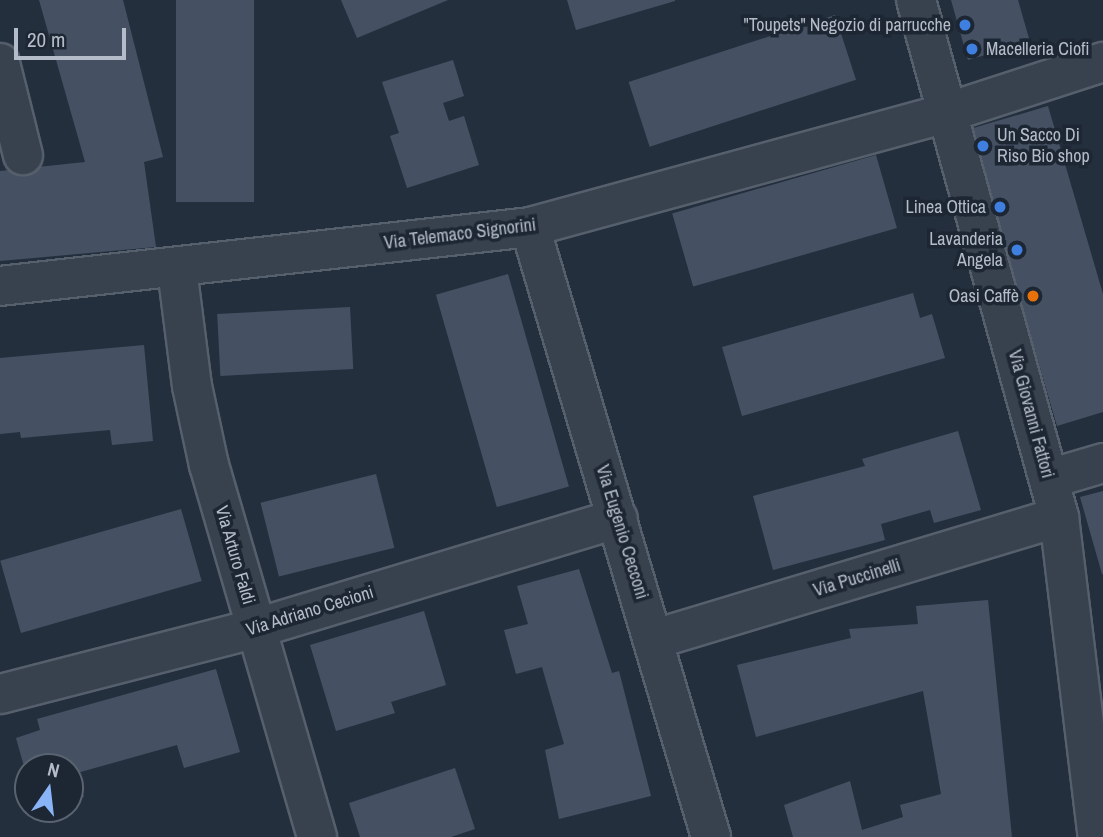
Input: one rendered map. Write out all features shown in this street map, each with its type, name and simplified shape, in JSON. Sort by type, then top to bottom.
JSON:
[{"type":"street","name":"Via Giovanni Fattori","points":[[916,0],[1059,517],[1098,837]]},
{"type":"street","name":"Via Telemaco Signorini","points":[[0,286],[177,269],[530,227],[949,112],[1103,62]]},
{"type":"street","points":[[0,63],[23,155]]},
{"type":"street","name":"Via Eugenio Cecconi","points":[[530,227],[711,837]]},
{"type":"street","name":"Via Arturo Faldi","points":[[177,269],[192,386],[206,452],[317,837]]},
{"type":"street","points":[[1049,479],[1103,463]]},
{"type":"street","name":"Via Puccinelli","points":[[654,639],[1059,517]]},
{"type":"street","name":"Via Adriano Cecioni","points":[[0,694],[257,628],[618,518]]},
{"type":"building","points":[[39,0],[123,0],[163,157],[144,162],[156,247],[0,261],[0,171],[85,162]]},
{"type":"building","points":[[176,0],[254,0],[254,202],[176,202]]},
{"type":"building","points":[[341,0],[448,0],[357,38]]},
{"type":"building","points":[[567,0],[675,0],[675,1],[576,30]]},
{"type":"building","points":[[951,0],[1018,0],[1030,42],[968,60]]},
{"type":"building","points":[[835,15],[856,80],[650,147],[629,82]]},
{"type":"building","points":[[453,60],[464,96],[443,103],[449,121],[464,116],[479,165],[407,188],[390,136],[399,133],[382,82]]},
{"type":"building","points":[[1048,106],[1103,294],[1103,412],[1057,426],[970,129]]},
{"type":"building","points":[[876,155],[897,228],[693,286],[672,213]]},
{"type":"building","points":[[508,274],[569,486],[497,507],[436,295]]},
{"type":"building","points":[[913,293],[920,318],[932,314],[945,358],[742,416],[722,347]]},
{"type":"building","points":[[350,307],[353,369],[220,376],[217,314]]},
{"type":"building","points":[[144,345],[153,441],[112,445],[110,430],[21,438],[20,432],[0,434],[0,358]]},
{"type":"building","points":[[958,431],[981,510],[934,523],[930,510],[881,524],[885,540],[773,570],[753,496],[865,466],[862,459]]},
{"type":"building","points":[[376,474],[394,548],[279,577],[261,503]]},
{"type":"building","points":[[1103,491],[1103,574],[1102,574],[1080,497]]},
{"type":"building","points":[[181,509],[202,581],[21,633],[0,561]]},
{"type":"building","points":[[579,569],[612,673],[619,671],[651,796],[559,819],[545,750],[564,744],[542,667],[516,674],[504,630],[528,624],[517,586]]},
{"type":"building","points":[[988,600],[1012,837],[793,837],[784,805],[850,781],[862,830],[903,817],[900,805],[941,794],[923,691],[756,737],[737,665],[851,638],[849,629],[918,624],[916,606]]},
{"type":"building","points":[[424,611],[446,685],[391,702],[395,713],[336,731],[310,645]]},
{"type":"building","points":[[216,669],[240,752],[184,768],[177,745],[84,771],[84,753],[20,753],[16,738],[40,730],[37,719]]},
{"type":"building","points":[[455,768],[475,829],[451,837],[360,837],[349,803]]},
{"type":"place","name":"\"Toupets\" Negozio di parrucche","points":[[965,25]]},
{"type":"place","name":"Macelleria Ciofi","points":[[972,49]]},
{"type":"place","name":"Un Sacco Di Riso Bio shop","points":[[983,146]]},
{"type":"place","name":"Linea Ottica","points":[[1000,207]]},
{"type":"place","name":"Lavanderia Angela","points":[[1017,250]]},
{"type":"place","name":"Oasi Caffè","points":[[1033,296]]}]
